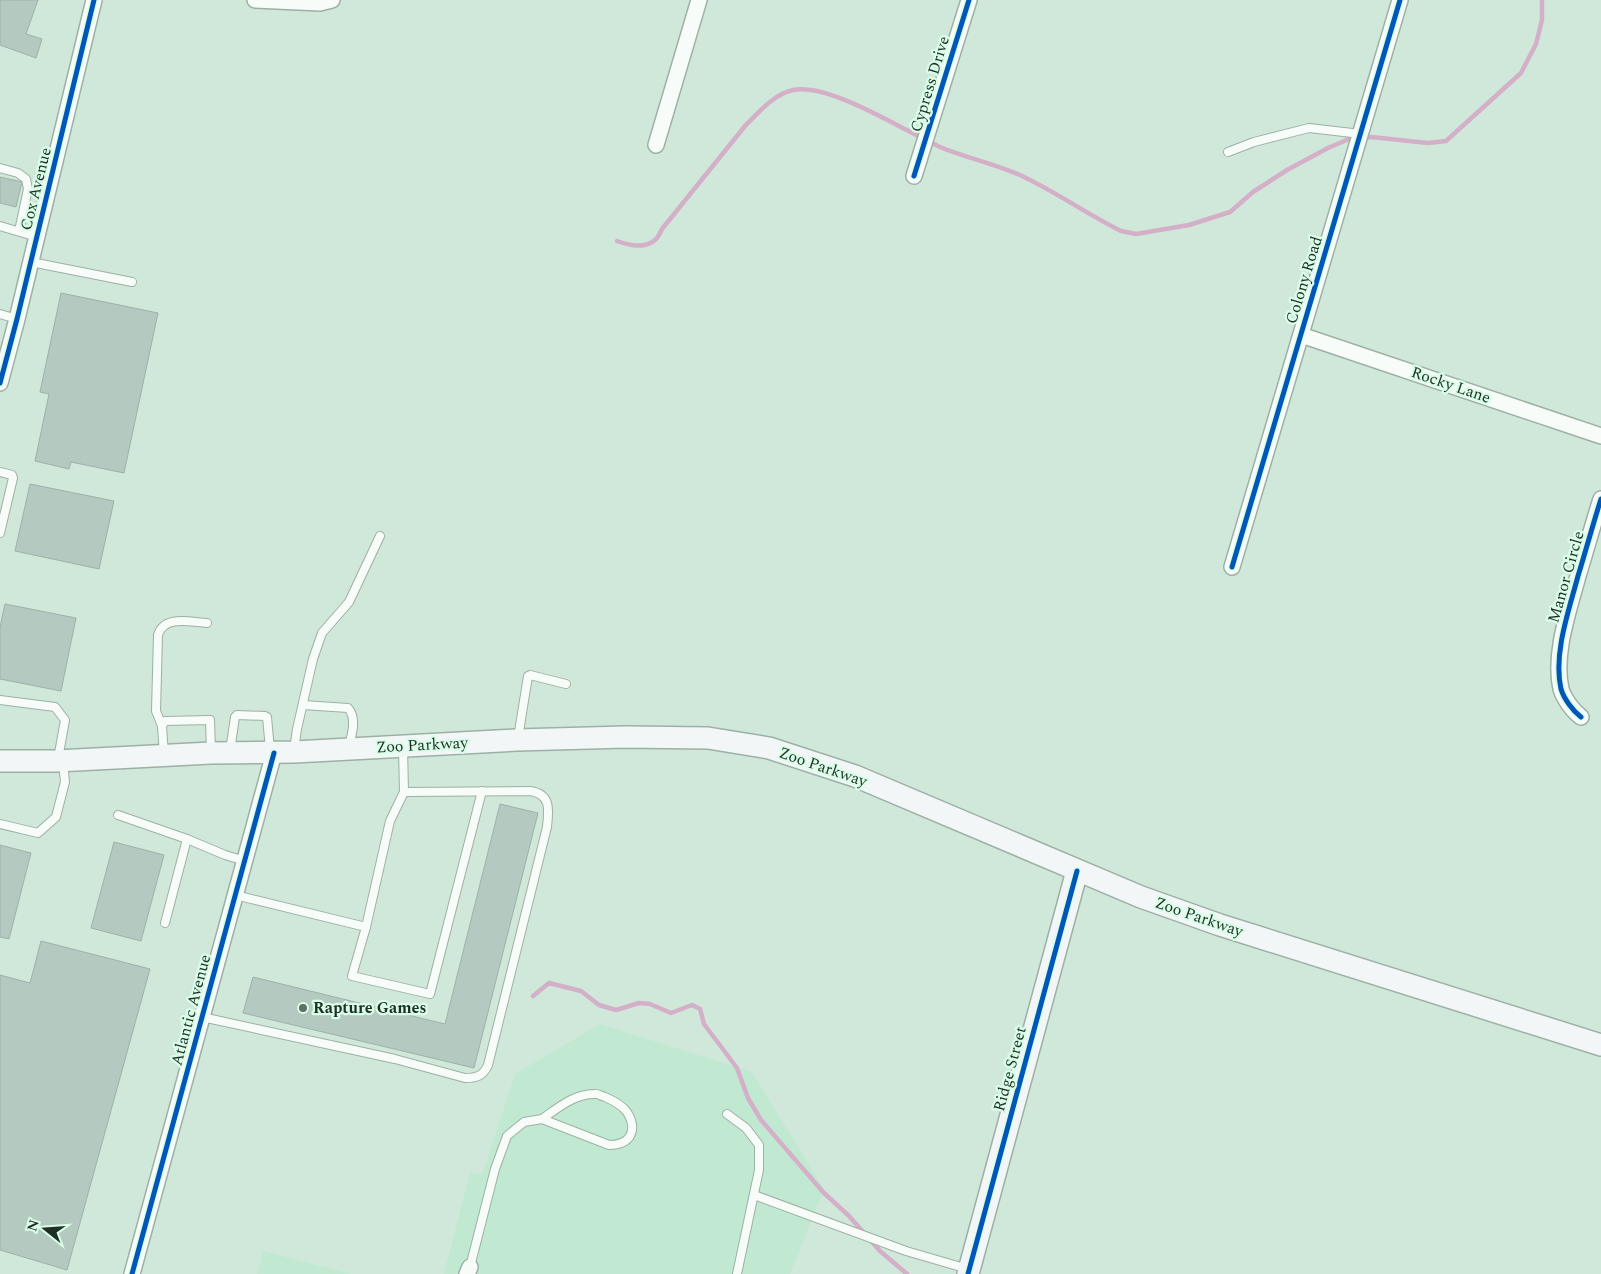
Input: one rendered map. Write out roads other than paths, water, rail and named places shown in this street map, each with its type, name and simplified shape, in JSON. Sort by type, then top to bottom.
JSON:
[{"type":"main road","name":"Zoo Parkway","points":[[0,761],[403,747],[517,740],[626,738],[708,738],[769,748],[855,776],[1141,897],[1220,925],[1601,1045]]},
{"type":"main road","name":"Ridge Street","points":[[969,1272],[1077,871]]},
{"type":"street","name":"Cox Avenue","points":[[0,383],[18,319],[94,0]]},
{"type":"street","points":[[255,0],[320,3],[332,0]]},
{"type":"street","points":[[656,145],[699,0]]},
{"type":"street","name":"Cypress Drive","points":[[914,176],[969,0]]},
{"type":"street","name":"Colony Road","points":[[1232,567],[1400,0]]},
{"type":"street","name":"Rocky Lane","points":[[1301,335],[1601,436]]},
{"type":"street","name":"Manor Circle","points":[[1581,717],[1574,712],[1562,691],[1559,670],[1562,641],[1572,598],[1601,499]]},
{"type":"street","name":"Atlantic Avenue","points":[[132,1274],[235,895],[279,752]]},
{"type":"lane","points":[[1228,152],[1254,142],[1309,128],[1361,134]]},
{"type":"lane","points":[[0,168],[18,173],[26,179],[28,189],[19,232]]},
{"type":"lane","points":[[0,226],[37,236]]},
{"type":"lane","points":[[31,262],[132,282]]},
{"type":"lane","points":[[0,314],[18,319]]},
{"type":"lane","points":[[0,472],[13,478],[0,533]]},
{"type":"lane","points":[[279,752],[297,730],[313,659],[322,633],[349,602],[380,536]]},
{"type":"lane","points":[[164,755],[162,726],[156,711],[158,635],[164,625],[170,622],[206,623]]},
{"type":"lane","points":[[517,740],[528,676],[566,684]]},
{"type":"lane","points":[[0,700],[56,707],[66,720],[60,760],[65,782],[56,817],[38,833],[0,824]]},
{"type":"lane","points":[[303,705],[348,708],[353,722],[349,748]]},
{"type":"lane","points":[[221,753],[237,715],[267,717],[279,752]]},
{"type":"lane","points":[[162,726],[165,721],[210,720],[221,753]]},
{"type":"lane","points":[[403,747],[404,792],[390,822],[366,927],[352,976],[430,994],[482,791]]},
{"type":"lane","points":[[202,1017],[395,1059],[465,1078],[474,1078],[483,1074],[488,1065],[547,827],[549,813],[547,802],[540,792],[404,792]]},
{"type":"lane","points":[[118,815],[187,839],[218,853],[245,860]]},
{"type":"lane","points":[[165,923],[187,839]]},
{"type":"lane","points":[[235,895],[366,927]]},
{"type":"lane","points":[[469,1270],[495,1169],[507,1136],[524,1122],[542,1119],[569,1100],[595,1093],[614,1101],[626,1111],[633,1128],[625,1142],[620,1145],[609,1145],[542,1119]]},
{"type":"lane","points":[[727,1114],[746,1128],[759,1145],[754,1195],[737,1274]]},
{"type":"lane","points":[[754,1195],[969,1272]]},
{"type":"waterway","points":[[617,241],[631,245],[646,245],[656,239],[745,126],[773,99],[793,90],[809,90],[847,101],[940,147],[1022,176],[1121,231],[1136,234],[1189,225],[1230,212],[1253,192],[1287,170],[1351,138],[1371,137],[1428,143],[1446,141],[1521,73],[1536,44],[1542,20],[1542,0]]},
{"type":"waterway","points":[[533,996],[549,983],[581,991],[599,1005],[616,1010],[639,1003],[650,1004],[671,1013],[692,1005],[700,1009],[704,1024],[737,1068],[748,1098],[761,1120],[823,1192],[849,1216],[880,1251],[907,1274]]},
{"type":"place","name":"Rapture Games","points":[[303,1008]]}]
